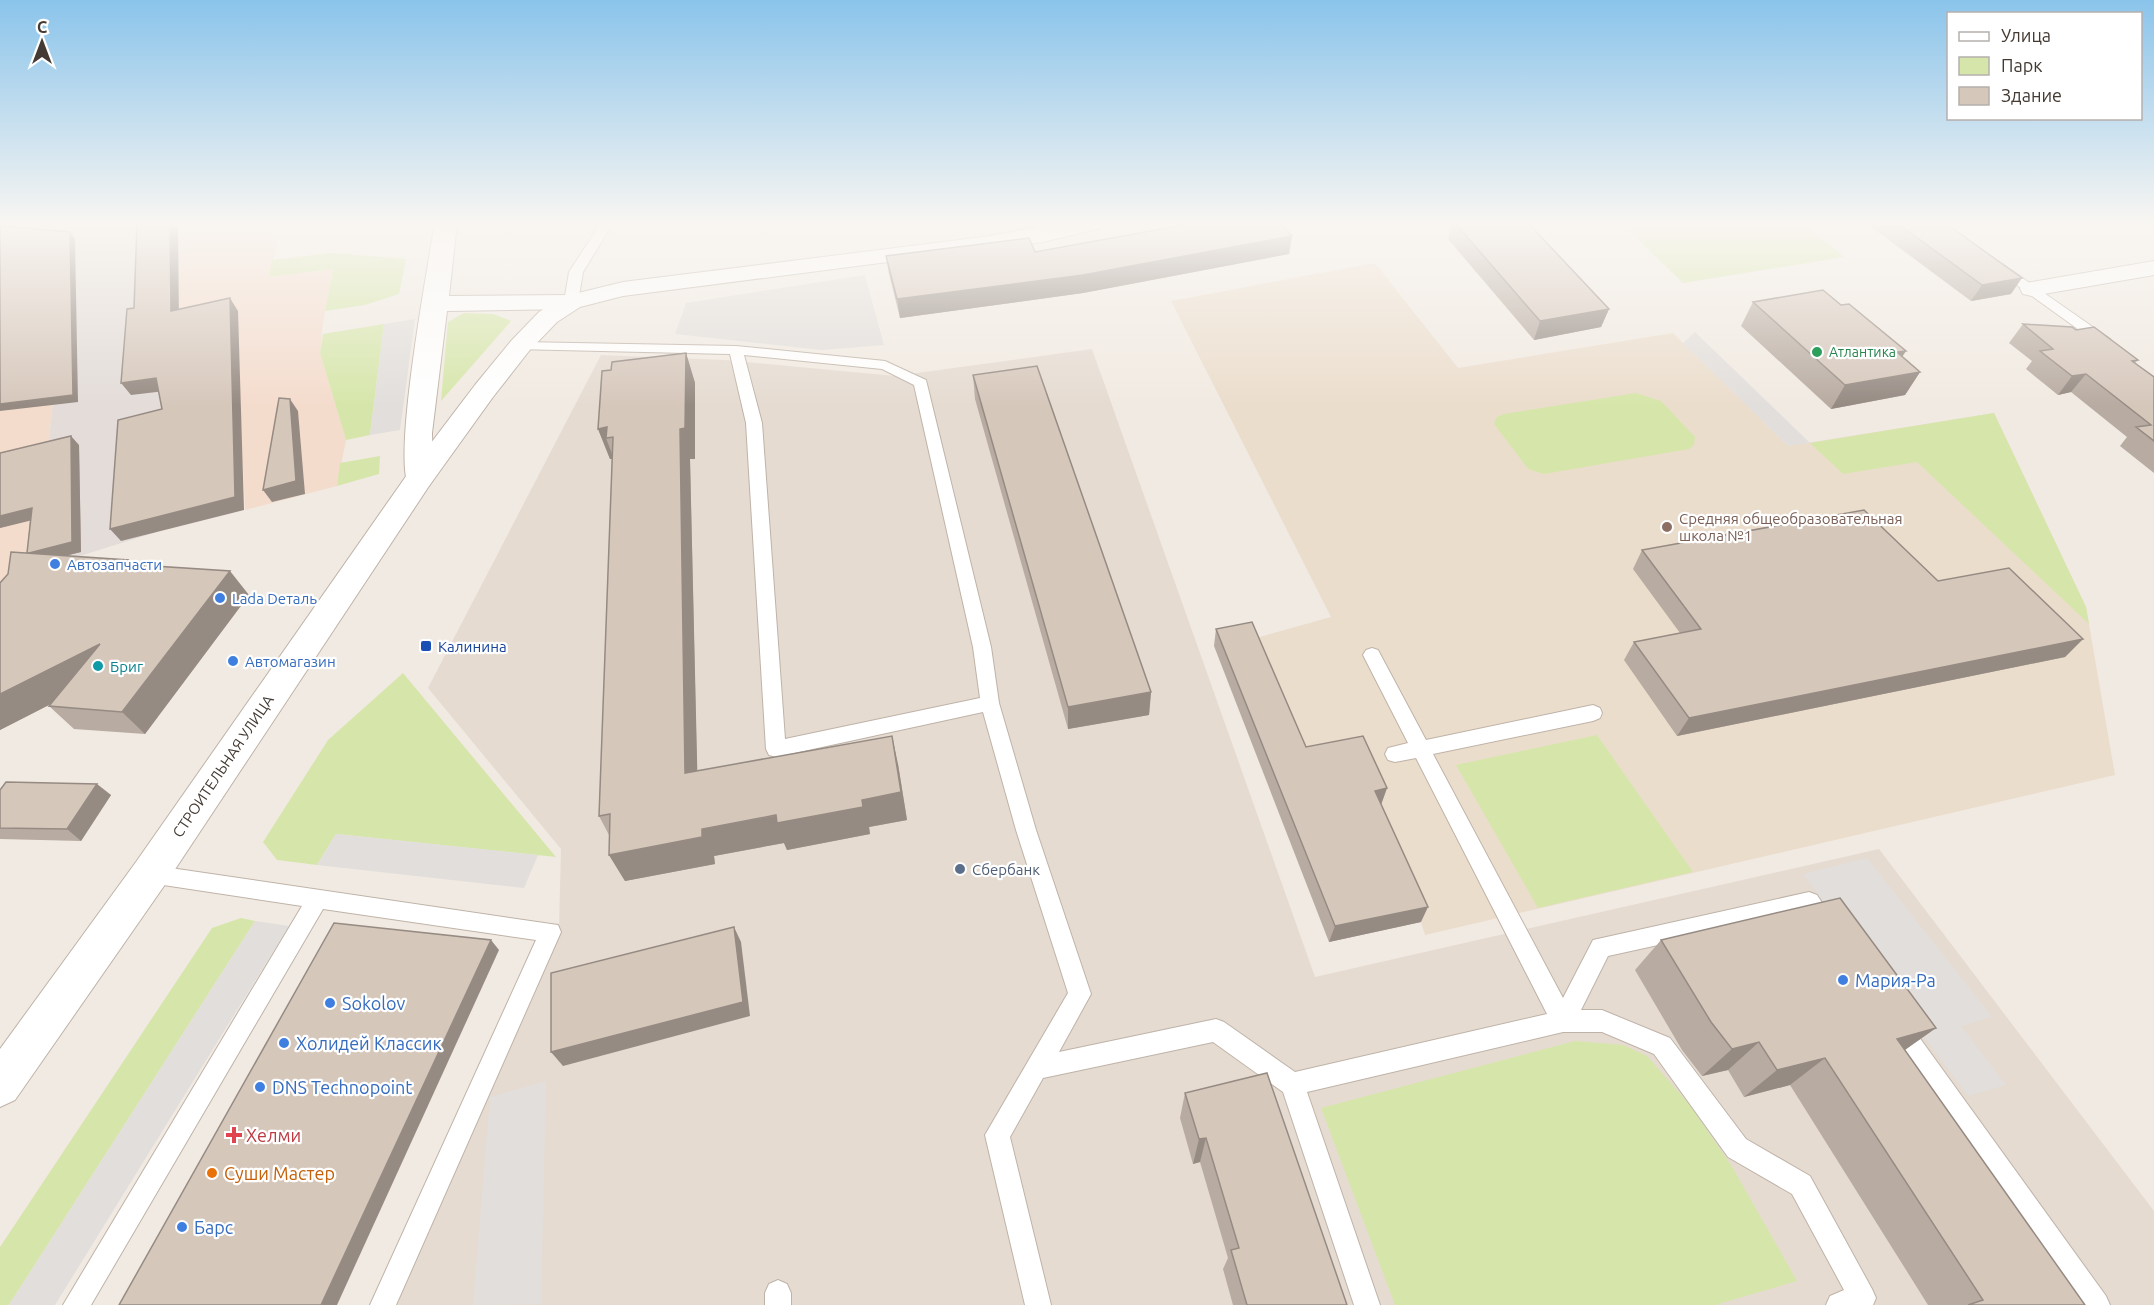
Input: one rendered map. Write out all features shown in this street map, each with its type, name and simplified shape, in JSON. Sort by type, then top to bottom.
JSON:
[{"type":"street","points":[[419,479],[418,433],[437,284]]},
{"type":"street","points":[[434,304],[571,302],[623,289],[664,284]]},
{"type":"street","points":[[2032,289],[2062,284]]},
{"type":"street","name":"СТРОИТЕЛЬНАЯ УЛИЦА","points":[[0,1085],[150,874],[419,479],[520,346],[548,317],[571,302]]},
{"type":"lane","points":[[571,302],[574,284]]},
{"type":"lane","points":[[2025,284],[2116,351]]},
{"type":"lane","points":[[520,346],[736,350],[885,365],[921,383],[982,647],[990,703],[1026,830],[1080,994],[997,1135],[1038,1305]]},
{"type":"lane","points":[[736,350],[754,423],[776,749],[990,703]]},
{"type":"lane","points":[[1372,655],[1563,1021]]},
{"type":"lane","points":[[1395,754],[1593,713]]},
{"type":"lane","points":[[150,874],[550,932],[383,1305]]},
{"type":"lane","points":[[76,1305],[318,898]]},
{"type":"lane","points":[[1563,1021],[1601,947],[1809,902],[1837,941]]},
{"type":"lane","points":[[1884,1008],[2097,1305]]},
{"type":"lane","points":[[1292,1084],[1563,1021],[1602,1021],[1662,1046],[1737,1148],[1801,1185],[1863,1299],[1839,1305]]},
{"type":"lane","points":[[1037,1068],[1216,1030],[1292,1084],[1367,1305]]},
{"type":"shaded area","points":[[0,284],[179,284],[179,301],[168,304],[160,531],[35,570],[57,365],[0,374]]},
{"type":"shaded area","points":[[179,284],[330,284],[320,353],[346,440],[337,486],[245,510],[243,465],[162,486]]},
{"type":"shaded area","points":[[808,284],[867,284],[884,345],[822,350],[675,334],[686,303]]},
{"type":"shaded area","name":"Средняя общеобразовательная школа №1","points":[[1263,284],[1392,284],[1458,368],[1673,333],[1788,446],[1994,413],[2086,607],[2115,775],[1425,935],[1421,922],[1301,764],[1249,640],[1331,617],[1171,301]]},
{"type":"shaded area","points":[[415,319],[400,430],[370,435],[384,324]]},
{"type":"shaded area","points":[[1695,332],[1810,443],[1788,446],[1683,343]]},
{"type":"shaded area","points":[[1092,349],[1315,977],[1879,849],[2154,1211],[2154,1305],[392,1305],[559,929],[561,849],[428,688],[601,355],[725,360],[895,376]]},
{"type":"shaded area","points":[[57,364],[35,570],[0,602],[0,374]]},
{"type":"shaded area","points":[[336,834],[538,855],[524,888],[317,865]]},
{"type":"shaded area","points":[[1867,858],[1992,1017],[1961,1026],[2006,1085],[1968,1096],[1803,874]]},
{"type":"shaded area","points":[[255,921],[289,926],[55,1305],[9,1305]]},
{"type":"shaded area","points":[[546,1081],[541,1304],[473,1305],[490,1097]]},
{"type":"green space","points":[[330,284],[401,284],[399,294],[365,305],[325,311]]},
{"type":"green space","points":[[464,313],[493,314],[511,321],[441,401],[448,322]]},
{"type":"green space","points":[[384,324],[370,435],[346,440],[320,353],[323,334]]},
{"type":"green space","points":[[1636,393],[1661,401],[1695,437],[1694,445],[1689,449],[1544,474],[1528,469],[1494,424],[1497,417],[1504,414]]},
{"type":"green space","points":[[1994,413],[2086,607],[2089,624],[1917,462],[1843,474],[1810,443]]},
{"type":"green space","points":[[380,456],[379,474],[337,486],[340,463]]},
{"type":"green space","points":[[403,673],[556,857],[336,834],[317,865],[277,860],[263,842],[328,740]]},
{"type":"green space","points":[[1597,735],[1693,872],[1538,908],[1456,765]]},
{"type":"green space","points":[[241,918],[255,921],[9,1305],[0,1305],[0,1247],[212,928]]},
{"type":"green space","points":[[1575,1041],[1623,1045],[1647,1056],[1689,1104],[1731,1165],[1797,1281],[1715,1305],[1395,1305],[1321,1108]]},
{"type":"building","points":[[0,284],[71,284],[73,395],[0,404]]},
{"type":"building","points":[[135,284],[171,284],[171,311],[230,298],[235,497],[110,529],[118,420],[162,409],[156,378],[121,383],[127,309],[134,308]]},
{"type":"building","points":[[893,284],[1014,284],[897,299]]},
{"type":"building","points":[[1508,284],[1585,284],[1609,309],[1540,321]]},
{"type":"building","points":[[1823,290],[1841,305],[1849,304],[1906,351],[1897,352],[1920,372],[1845,385],[1753,302]]},
{"type":"building","points":[[2023,324],[2072,327],[2076,330],[2094,327],[2138,360],[2132,361],[2154,377],[2154,441],[2136,427],[2151,425],[2086,374],[2072,376],[2040,351],[2053,349]]},
{"type":"building","points":[[686,353],[685,428],[680,429],[685,773],[892,736],[901,792],[862,800],[863,807],[777,823],[776,815],[702,829],[702,837],[609,855],[610,814],[599,816],[613,437],[606,438],[607,427],[598,429],[602,371],[611,370],[612,362]]},
{"type":"building","points":[[1037,366],[1151,692],[1068,707],[973,375]]},
{"type":"building","points":[[279,398],[290,399],[296,481],[263,490]]},
{"type":"building","points":[[71,436],[72,542],[27,553],[32,508],[0,516],[0,453]]},
{"type":"building","points":[[1864,510],[1938,581],[2009,568],[2083,639],[1689,718],[1634,642],[1701,629],[1642,550]]},
{"type":"building","name":"Бриг","points":[[11,552],[128,560],[124,564],[230,571],[122,712],[49,706],[100,644],[0,694],[0,583],[8,574]]},
{"type":"building","points":[[1252,622],[1306,747],[1363,736],[1387,788],[1375,791],[1428,907],[1335,926],[1216,629]]},
{"type":"building","points":[[6,782],[97,784],[67,829],[0,828],[0,790]]},
{"type":"building","points":[[1840,898],[1936,1028],[1897,1039],[2085,1305],[1968,1305],[1983,1300],[1825,1058],[1777,1070],[1759,1042],[1732,1049],[1711,1022],[1661,940]]},
{"type":"building","points":[[334,923],[491,940],[321,1305],[119,1305]]},
{"type":"building","points":[[734,927],[743,1002],[551,1052],[551,973]]},
{"type":"building","points":[[1267,1073],[1347,1305],[1247,1305],[1231,1250],[1239,1248],[1206,1138],[1199,1139],[1185,1093]]},
{"type":"place","name":"Атлантика","points":[[1817,352]]},
{"type":"place","name":"Средняя общеобразовательная школа №1","points":[[1667,527]]},
{"type":"place","name":"Автозапчасти","points":[[55,564]]},
{"type":"place","name":"Lada Dеталь","points":[[220,598]]},
{"type":"place","name":"Калинина","points":[[426,646]]},
{"type":"place","name":"Автомагазин","points":[[233,661]]},
{"type":"place","name":"Бриг","points":[[98,666]]},
{"type":"place","name":"Сбербанк","points":[[960,869]]},
{"type":"place","name":"Мария-Ра","points":[[1843,980]]},
{"type":"place","name":"Sokolov","points":[[330,1003]]},
{"type":"place","name":"Холидей Классик","points":[[284,1043]]},
{"type":"place","name":"DNS Technopoint","points":[[260,1087]]},
{"type":"place","name":"Хелми","points":[[234,1135]]},
{"type":"place","name":"Суши Мастер","points":[[212,1173]]},
{"type":"place","name":"Барс","points":[[182,1227]]}]
